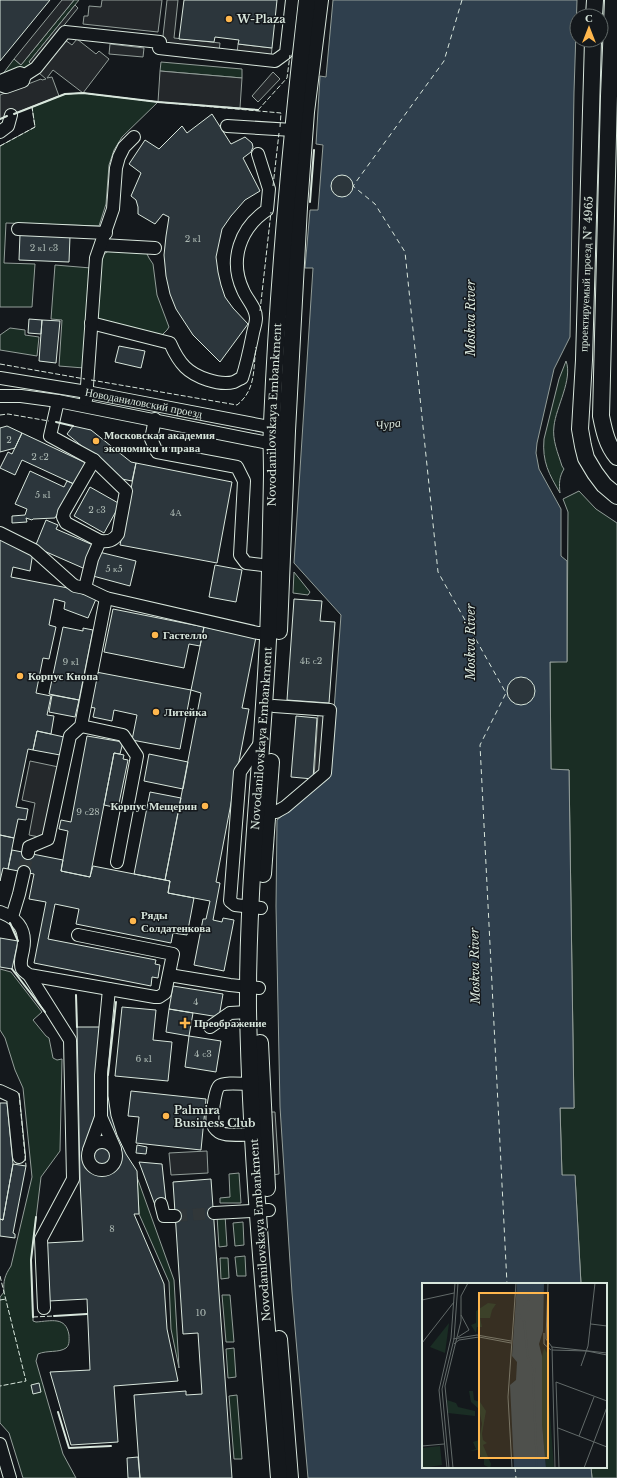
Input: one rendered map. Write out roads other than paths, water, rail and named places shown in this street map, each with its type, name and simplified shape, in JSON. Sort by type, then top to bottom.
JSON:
[{"type":"main road","name":"Novodanilovskaya Embankment","points":[[256,907],[268,812],[281,597],[279,437],[280,280],[293,130],[308,0]]},
{"type":"main road","name":"Novodanilovskaya Embankment","points":[[290,1478],[264,1211],[258,1133],[254,988],[256,907],[254,826],[262,742],[279,437],[306,120],[320,0]]},
{"type":"main road","name":"проектируемый проезд № 4965","points":[[613,0],[609,96],[601,416],[604,433],[612,451],[617,457]]},
{"type":"main road","name":"проектируемый проезд № 4965","points":[[593,48],[584,360],[580,429],[586,458],[604,485],[617,496]]},
{"type":"main road","name":"Novodanilovskaya Embankment","points":[[254,988],[248,1012],[250,1084],[258,1133]]},
{"type":"main road","name":"Novodanilovskaya Embankment","points":[[264,1211],[279,1478]]},
{"type":"street","points":[[0,84],[6,87],[23,80],[25,75],[36,68],[65,32],[160,42],[159,48],[275,61],[286,53],[292,0]]},
{"type":"street","points":[[0,132],[8,126],[11,115]]},
{"type":"street","points":[[227,126],[293,130]]},
{"type":"street","points":[[85,405],[96,258],[106,233],[113,209],[116,168],[119,157],[124,147],[134,137]]},
{"type":"street","points":[[91,323],[170,343],[176,356],[185,367],[197,377],[218,382],[233,382],[242,378],[256,318],[254,307],[242,289],[239,277],[238,250],[242,237],[249,226],[257,217],[267,210],[269,189],[258,154]]},
{"type":"street","points":[[18,228],[106,233]]},
{"type":"street","points":[[101,246],[155,248]]},
{"type":"street","name":"Новоданиловский проезд","points":[[0,378],[87,392],[279,437]]},
{"type":"street","points":[[0,396],[21,396],[58,401],[155,419],[279,437]]},
{"type":"street","points":[[58,401],[50,436],[94,460],[126,492],[118,534],[114,539],[107,542],[100,541],[66,523],[63,517],[64,512],[94,460]]},
{"type":"street","points":[[155,419],[151,439],[157,452],[237,467],[244,481],[240,555],[246,563],[271,566]]},
{"type":"street","points":[[0,533],[34,550],[71,583],[106,598],[258,633],[268,633]]},
{"type":"street","points":[[85,588],[92,559],[100,541]]},
{"type":"street","points":[[28,853],[29,847],[48,839],[70,736],[81,726],[106,598]]},
{"type":"street","points":[[268,812],[276,812],[285,807],[326,773],[330,710],[274,706]]},
{"type":"street","points":[[81,726],[123,734],[137,756],[117,862]]},
{"type":"street","points":[[12,918],[24,872]]},
{"type":"street","points":[[0,912],[12,918],[19,924],[24,934],[21,964],[24,972],[29,975],[160,997],[165,993],[173,954],[78,935]]},
{"type":"street","points":[[29,975],[70,1040],[73,1179],[41,1239],[44,1308]]},
{"type":"street","points":[[169,975],[230,986],[254,988]]},
{"type":"street","points":[[101,1117],[117,1155],[116,1162],[112,1167],[106,1170],[94,1168],[88,1157],[89,1150],[101,1117],[101,1075],[109,989]]},
{"type":"street","points":[[210,1027],[230,1013],[248,1012]]},
{"type":"street","points":[[250,1084],[223,1084],[218,1087],[216,1091],[212,1121],[213,1126],[219,1133],[226,1135],[258,1133]]},
{"type":"street","points":[[0,1091],[13,1097],[19,1157]]},
{"type":"street","points":[[89,1150],[98,1142],[111,1144],[115,1149]]},
{"type":"street","points":[[161,1204],[164,1216],[175,1216]]},
{"type":"street","points":[[214,1213],[264,1211]]},
{"type":"street","points":[[0,1444],[10,1478]]},
{"type":"water","points":[[333,0],[577,0],[577,8],[569,8],[569,48],[575,48],[570,337],[554,369],[536,453],[539,469],[561,509],[561,556],[567,561],[567,662],[550,662],[551,769],[569,770],[574,1108],[560,1108],[562,1175],[575,1175],[581,1283],[422,1283],[422,1468],[591,1468],[592,1478],[308,1478],[292,1293],[280,1107],[276,906],[277,820],[329,778],[341,615],[294,563],[313,268],[305,268],[310,210],[318,210],[323,145],[316,144],[320,76],[326,77]]},
{"type":"tunnel","points":[[24,872],[28,853]]},
{"type":"tunnel","points":[[175,1216],[214,1213]]},
{"type":"place","name":"W-Plaza","points":[[229,19]]},
{"type":"place","name":"Московская академия экономики и права","points":[[96,441]]},
{"type":"place","name":"Гастелло","points":[[155,635]]},
{"type":"place","name":"Корпус Кнопа","points":[[20,676]]},
{"type":"place","name":"Литейка","points":[[156,712]]},
{"type":"place","name":"Корпус Мещерин","points":[[205,806]]},
{"type":"place","name":"Ряды Солдатенкова","points":[[133,921]]},
{"type":"place","name":"Преображение","points":[[185,1023]]},
{"type":"place","name":"Palmira Business Club","points":[[166,1116]]},
{"type":"water label","name":"Moskva River","points":[[471,318]]},
{"type":"water label","name":"Чура","points":[[388,424]]},
{"type":"water label","name":"Moskva River","points":[[471,642]]},
{"type":"water label","name":"Moskva River","points":[[475,966]]}]
